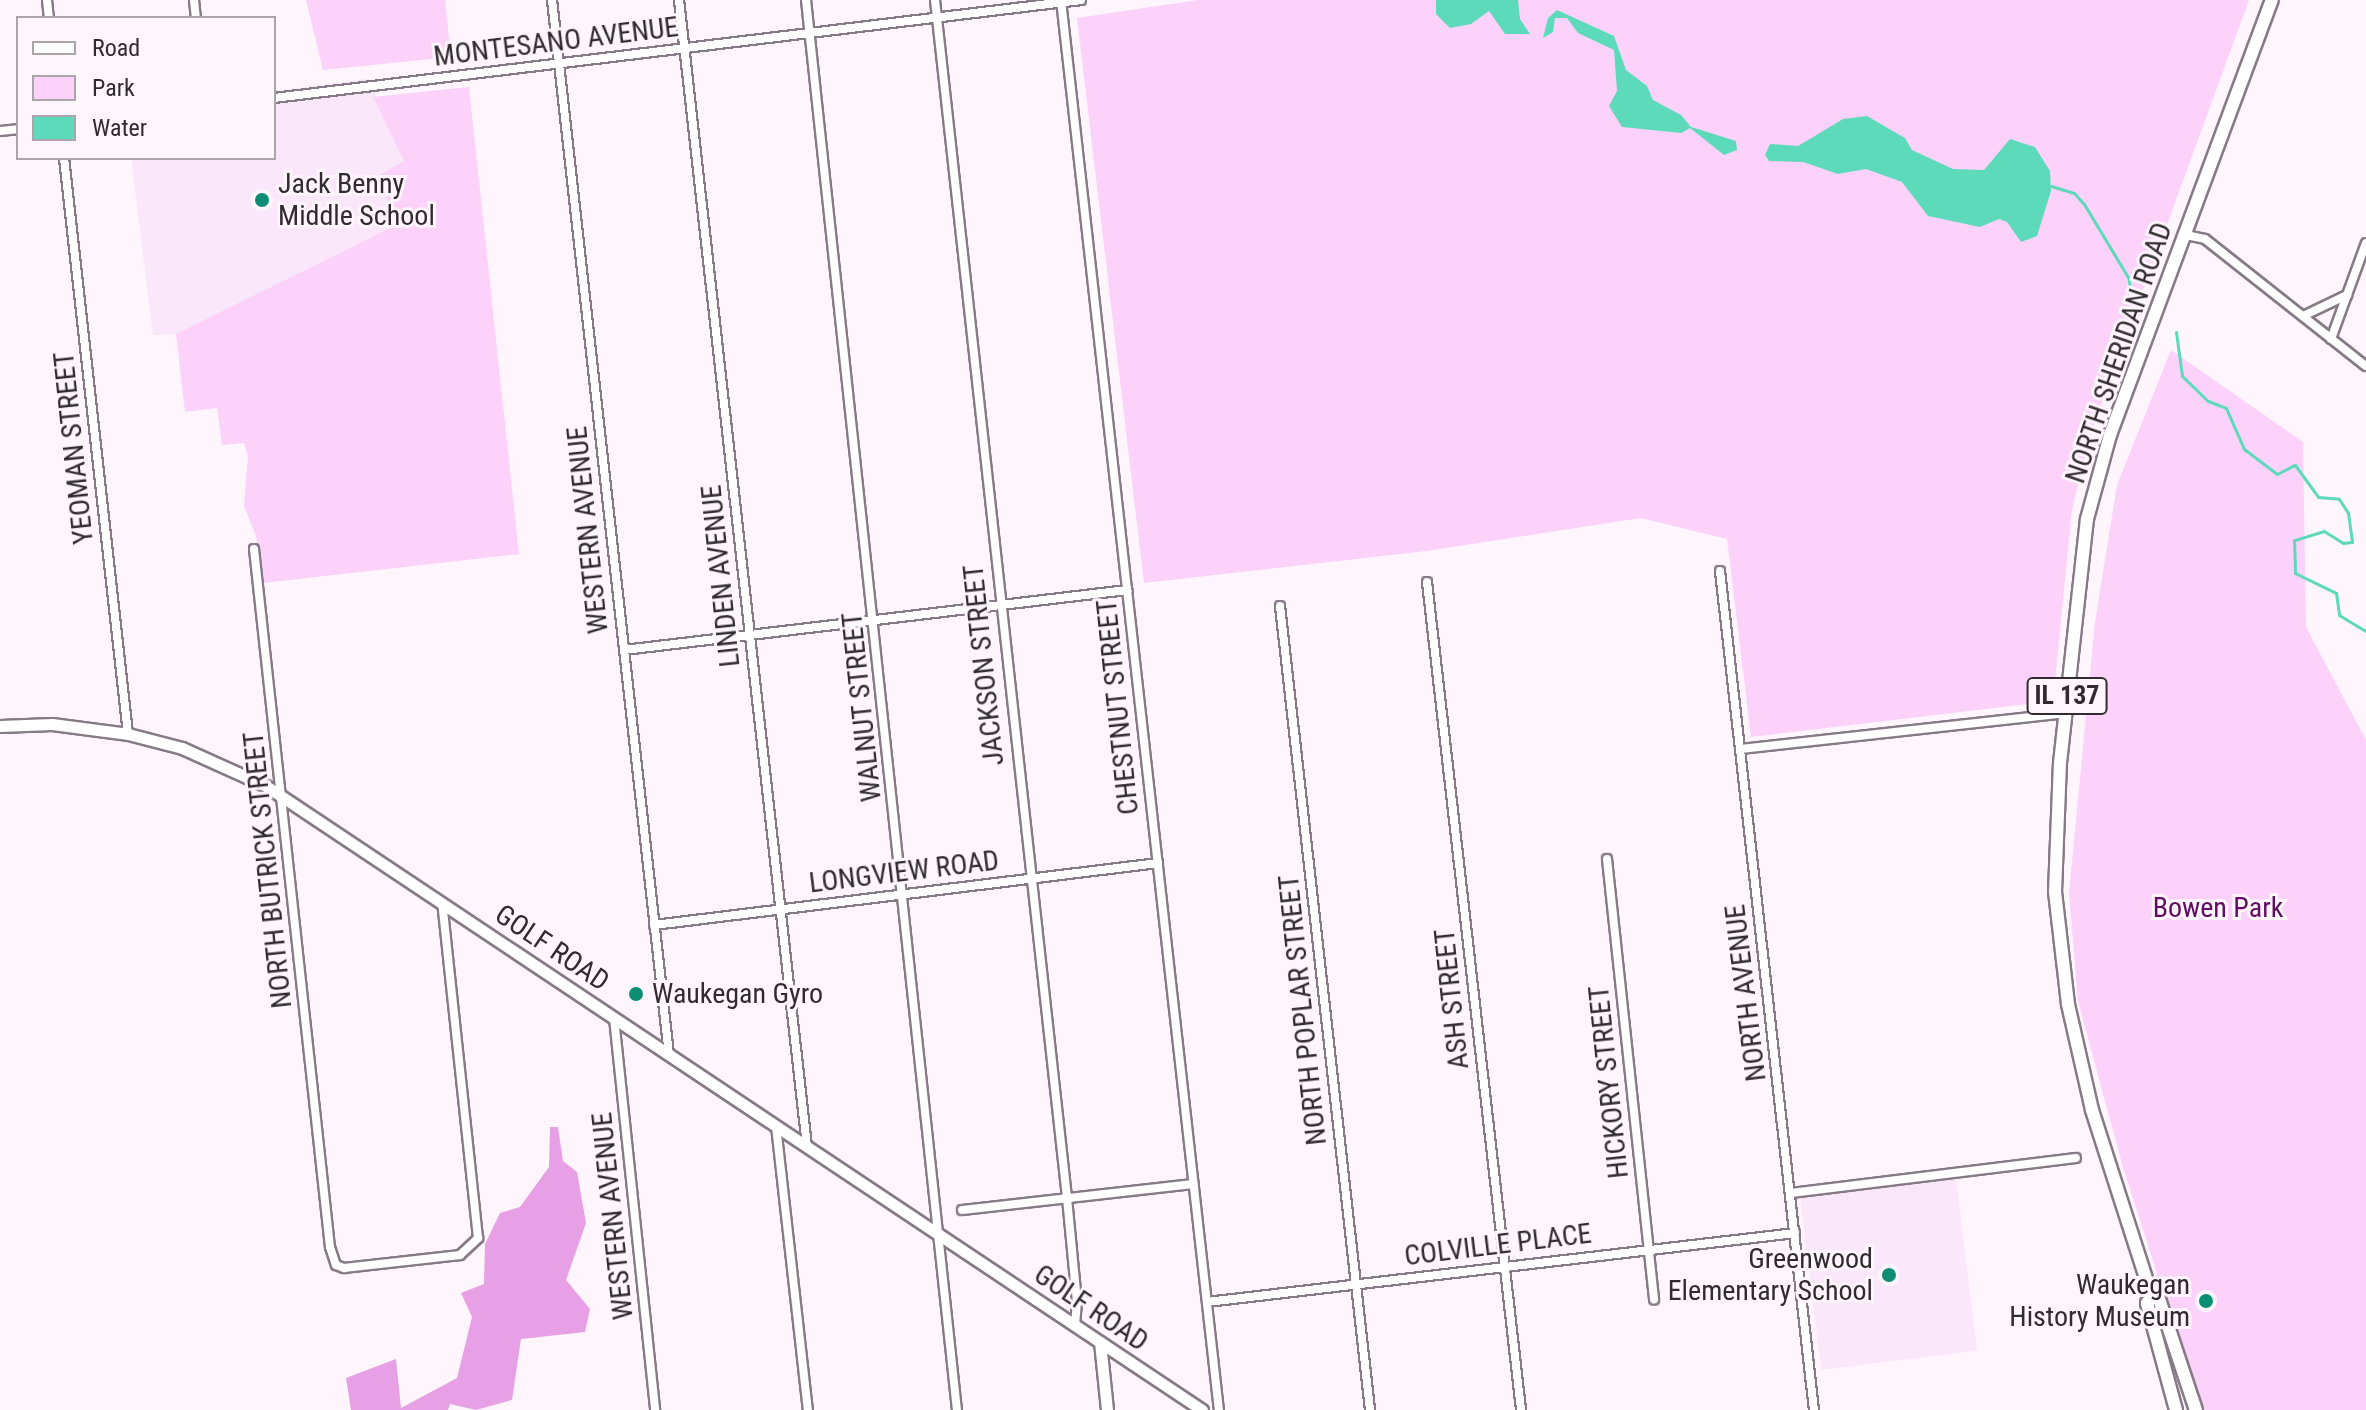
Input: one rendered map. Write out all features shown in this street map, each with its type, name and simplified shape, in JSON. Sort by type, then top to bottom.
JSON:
[{"type":"main road","name":"NORTH SHERIDAN ROAD","points":[[2152,1297],[2092,1110],[2068,1004],[2055,892],[2065,713],[2087,519],[2110,435],[2272,0]]},
{"type":"main road","name":"NORTH SHERIDAN ROAD","points":[[2152,1297],[2147,1303],[2176,1410]]},
{"type":"main road","name":"NORTH SHERIDAN ROAD","points":[[2152,1297],[2159,1299],[2196,1410]]},
{"type":"street","name":"WESTERN AVENUE","points":[[552,0],[669,1055]]},
{"type":"street","name":"LINDEN AVENUE","points":[[679,0],[807,1147]]},
{"type":"street","name":"WALNUT STREET","points":[[806,0],[905,894],[957,1410]]},
{"type":"street","name":"JACKSON STREET","points":[[935,0],[1067,1198],[1077,1302],[1075,1326]]},
{"type":"street","name":"MONTESANO AVENUE","points":[[276,98],[1081,0]]},
{"type":"street","name":"CHESTNUT STREET","points":[[1061,1],[1219,1410]]},
{"type":"street","name":"YEOMAN STREET","points":[[64,160],[128,734]]},
{"type":"street","points":[[2186,235],[2205,239],[2366,366]]},
{"type":"street","points":[[2331,339],[2366,243]]},
{"type":"street","points":[[2303,316],[2347,295]]},
{"type":"street","name":"NORTH BUTRICK STREET","points":[[254,549],[323,1186],[333,1260],[344,1268],[469,1251],[478,1238],[442,903]]},
{"type":"street","name":"NORTH AVENUE","points":[[1720,571],[1814,1410]]},
{"type":"street","name":"ASH STREET","points":[[1427,582],[1521,1410]]},
{"type":"street","points":[[624,650],[1127,590]]},
{"type":"street","name":"NORTH POPLAR STREET","points":[[1280,606],[1370,1410]]},
{"type":"street","points":[[1740,749],[2065,713]]},
{"type":"street","name":"GOLF ROAD","points":[[0,726],[52,724],[128,734],[182,748],[282,796],[1202,1410]]},
{"type":"street","name":"HICKORY STREET","points":[[1607,859],[1654,1300]]},
{"type":"street","name":"LONGVIEW ROAD","points":[[654,925],[1158,863]]},
{"type":"street","name":"WESTERN AVENUE","points":[[614,1018],[655,1410]]},
{"type":"street","points":[[776,1126],[808,1410]]},
{"type":"street","points":[[1791,1193],[2076,1158]]},
{"type":"street","points":[[962,1210],[1194,1184]]},
{"type":"street","name":"COLVILLE PLACE","points":[[1207,1302],[1795,1233]]},
{"type":"street","points":[[1100,1342],[1107,1410]]},
{"type":"shaded area","name":"Jack Benny Middle School","points":[[368,79],[404,162],[400,223],[176,334],[153,335],[131,160],[276,160],[276,91]]},
{"type":"shaded area","points":[[550,1127],[558,1127],[563,1161],[577,1172],[586,1223],[566,1280],[590,1309],[585,1332],[521,1339],[512,1400],[476,1410],[450,1404],[448,1410],[351,1410],[346,1378],[396,1359],[401,1408],[457,1378],[472,1317],[461,1293],[484,1284],[485,1244],[500,1213],[520,1207],[549,1167]]},
{"type":"shaded area","name":"Greenwood Elementary School","points":[[1956,1179],[1977,1351],[1821,1370],[1800,1198]]},
{"type":"green space","points":[[306,0],[445,0],[451,57],[323,70]]},
{"type":"green space","points":[[1198,0],[2249,0],[2091,433],[2072,510],[2053,701],[1751,737],[1727,539],[1641,518],[1426,551],[1144,583],[1077,18]]},
{"type":"green space","points":[[469,87],[519,554],[263,583],[256,536],[244,506],[248,456],[244,443],[222,445],[217,408],[185,412],[176,334],[400,223],[376,177],[404,161],[373,97]]},
{"type":"green space","name":"Bowen Park","points":[[2171,350],[2303,442],[2306,627],[2366,740],[2366,1410],[2201,1410],[2122,1164],[2078,1001],[2069,893],[2095,622],[2117,485]]},
{"type":"water","points":[[1436,0],[1518,0],[1520,19],[1530,34],[1505,34],[1489,11],[1471,24],[1450,28],[1436,14]]},
{"type":"water","points":[[1557,10],[1614,36],[1626,70],[1647,86],[1653,100],[1681,115],[1691,127],[1736,141],[1737,150],[1724,155],[1690,128],[1681,133],[1622,127],[1609,106],[1617,91],[1614,50],[1578,33],[1567,18],[1555,18],[1553,32],[1543,38],[1548,18]]},
{"type":"water","points":[[1867,116],[1905,138],[1912,150],[1953,169],[1984,170],[2010,139],[2035,147],[2050,171],[2051,191],[2037,236],[2021,242],[2007,222],[1999,219],[1980,227],[1928,216],[1902,182],[1866,169],[1838,174],[1803,162],[1769,161],[1765,155],[1770,144],[1798,146],[1843,119]]},
{"type":"waterway","points":[[2051,186],[2074,193],[2084,204],[2129,279],[2130,302],[2135,306]]},
{"type":"waterway","points":[[2176,332],[2182,376],[2208,401],[2226,408],[2244,449],[2277,474],[2295,465],[2318,497],[2339,499],[2348,513],[2352,542],[2343,543],[2324,531],[2294,540],[2295,573],[2336,593],[2339,615],[2366,631]]},
{"type":"place","name":"Jack Benny Middle School","points":[[262,200]]},
{"type":"place","name":"Waukegan Gyro","points":[[636,994]]},
{"type":"place","name":"Greenwood Elementary School","points":[[1889,1275]]},
{"type":"place","name":"Waukegan History Museum","points":[[2206,1301]]}]
